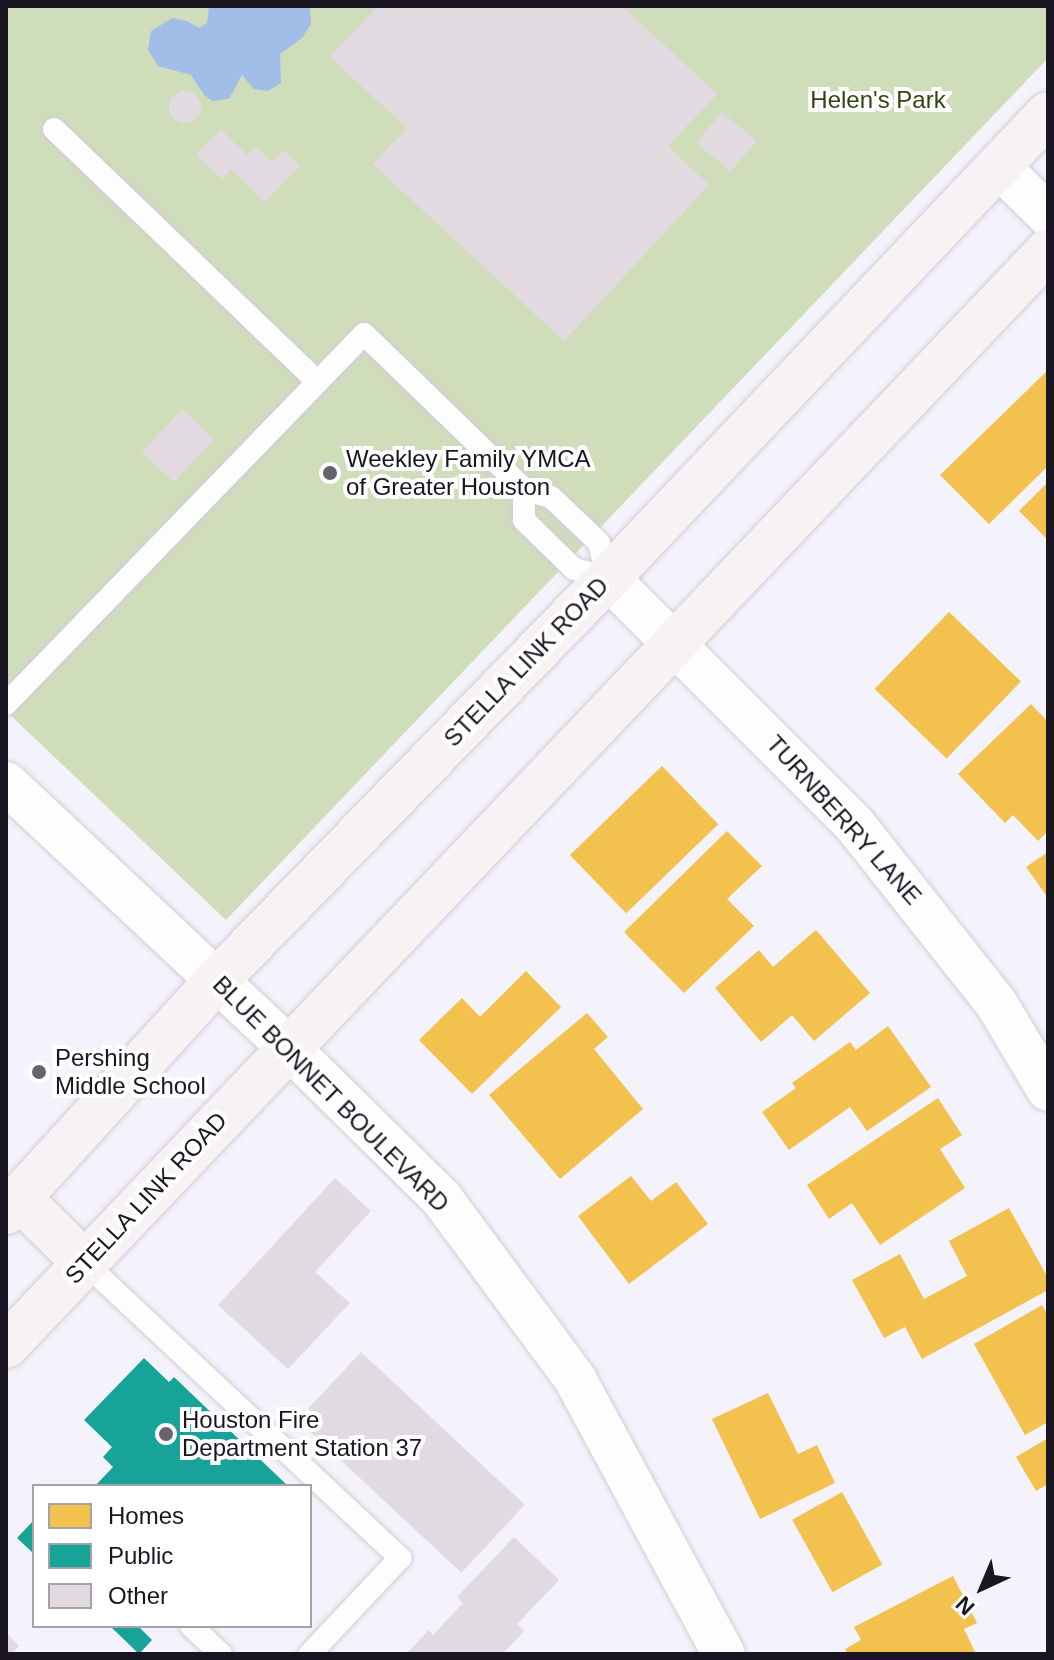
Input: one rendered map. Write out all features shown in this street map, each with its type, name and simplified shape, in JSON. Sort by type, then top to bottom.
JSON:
[{"type":"main road","name":"STELLA LINK ROAD","points":[[12,1205],[217,980],[608,578],[1048,114]]},
{"type":"main road","name":"STELLA LINK ROAD","points":[[6,1346],[1048,251]]},
{"type":"main road","points":[[12,1205],[85,1263]]},
{"type":"street","points":[[998,166],[1048,215]]},
{"type":"street","name":"TURNBERRY LANE","points":[[608,578],[854,824],[996,1003],[1048,1090]]},
{"type":"street","name":"BLUE BONNET BOULEVARD","points":[[6,783],[288,1047],[442,1199],[575,1379],[724,1654]]},
{"type":"lane","points":[[54,129],[317,381]]},
{"type":"lane","points":[[6,704],[364,334],[524,489],[551,497],[599,543],[608,578],[574,569],[524,520],[524,489]]},
{"type":"lane","points":[[85,1263],[400,1558],[310,1654]]},
{"type":"lane","points":[[193,1628],[221,1654]]},
{"type":"green space","name":"Weekley Family YMCA of Greater Houston","points":[[6,6],[1048,6],[1048,58],[226,920],[6,711]]},
{"type":"water","points":[[209,6],[310,6],[311,24],[302,38],[280,54],[281,83],[268,91],[254,89],[242,75],[229,99],[213,101],[204,95],[191,75],[158,66],[148,50],[151,31],[172,18],[199,28],[207,23]]},
{"type":"building: Homes","points":[[1048,370],[1048,466],[989,524],[940,475]]},
{"type":"building: Homes","points":[[1048,482],[1048,540],[1019,511]]},
{"type":"building: Homes","points":[[949,612],[1021,681],[947,758],[875,689]]},
{"type":"building: Homes","points":[[1031,704],[1048,722],[1048,831],[1038,841],[1013,815],[1005,823],[958,774]]},
{"type":"building: Homes","points":[[662,766],[718,824],[626,913],[570,855]]},
{"type":"building: Homes","points":[[727,831],[762,866],[727,899],[754,926],[684,993],[624,932]]},
{"type":"building: Homes","points":[[1048,852],[1048,898],[1026,867]]},
{"type":"building: Homes","points":[[816,930],[870,993],[814,1041],[792,1015],[761,1042],[715,988],[759,950],[773,967]]},
{"type":"building: Homes","points":[[526,971],[561,1007],[472,1094],[419,1040],[462,998],[480,1017]]},
{"type":"building: Homes","points":[[587,1013],[608,1037],[594,1049],[643,1109],[560,1179],[489,1095]]},
{"type":"building: Homes","points":[[888,1026],[931,1087],[867,1131],[850,1107],[789,1150],[762,1112],[796,1088],[792,1083],[850,1042],[856,1050]]},
{"type":"building: Homes","points":[[938,1098],[962,1135],[940,1149],[965,1188],[880,1245],[852,1203],[829,1219],[807,1185]]},
{"type":"building: Homes","points":[[631,1176],[651,1201],[676,1182],[708,1224],[629,1284],[578,1216]]},
{"type":"building: Homes","points":[[1009,1208],[1048,1278],[1048,1290],[922,1359],[905,1327],[884,1338],[852,1280],[900,1254],[924,1299],[967,1276],[949,1241]]},
{"type":"building: Homes","points":[[1042,1305],[1048,1315],[1048,1422],[1025,1435],[974,1344]]},
{"type":"building: Homes","points":[[768,1393],[798,1454],[817,1445],[835,1483],[760,1519],[712,1419]]},
{"type":"building: Homes","points":[[1048,1438],[1048,1484],[1036,1491],[1016,1457]]},
{"type":"building: Homes","points":[[842,1492],[882,1565],[832,1592],[792,1520]]},
{"type":"building: Homes","points":[[953,1576],[977,1623],[964,1629],[976,1654],[848,1654],[845,1649],[861,1640],[854,1627]]},
{"type":"building: Public","name":"Houston Fire Department Station 37","points":[[144,1358],[169,1382],[174,1377],[286,1484],[97,1484],[113,1467],[103,1457],[112,1447],[84,1420]]},
{"type":"building: Public","points":[[32,1522],[32,1552],[17,1538]]},
{"type":"building: Public","points":[[112,1628],[140,1628],[152,1640],[139,1654]]},
{"type":"building: Other","points":[[378,6],[622,6],[717,94],[668,146],[709,185],[564,341],[373,164],[407,128],[330,57]]},
{"type":"building: Other","points":[[185,91],[197,95],[201,107],[197,119],[185,123],[173,119],[169,107],[173,95]]},
{"type":"building: Other","points":[[722,112],[756,141],[731,172],[696,143]]},
{"type":"building: Other","points":[[221,130],[247,155],[255,146],[271,162],[283,150],[300,166],[265,202],[231,169],[222,179],[196,155]]},
{"type":"building: Other","points":[[182,409],[214,439],[174,482],[142,452]]},
{"type":"building: Other","points":[[335,1178],[371,1211],[315,1272],[350,1303],[288,1369],[218,1305]]},
{"type":"building: Other","points":[[361,1352],[525,1505],[461,1573],[298,1420]]},
{"type":"building: Other","points":[[514,1537],[559,1580],[517,1624],[524,1631],[503,1654],[406,1654],[429,1630],[433,1635],[463,1603],[457,1597]]},
{"type":"building: Other","points":[[6,1632],[19,1646],[11,1654],[6,1654]]},
{"type":"place","name":"Weekley Family YMCA of Greater Houston","points":[[330,473]]},
{"type":"place","name":"Pershing Middle School","points":[[39,1072]]},
{"type":"place","name":"Houston Fire Department Station 37","points":[[166,1434]]},
{"type":"park label","name":"Helen's Park","points":[[878,100]]}]
